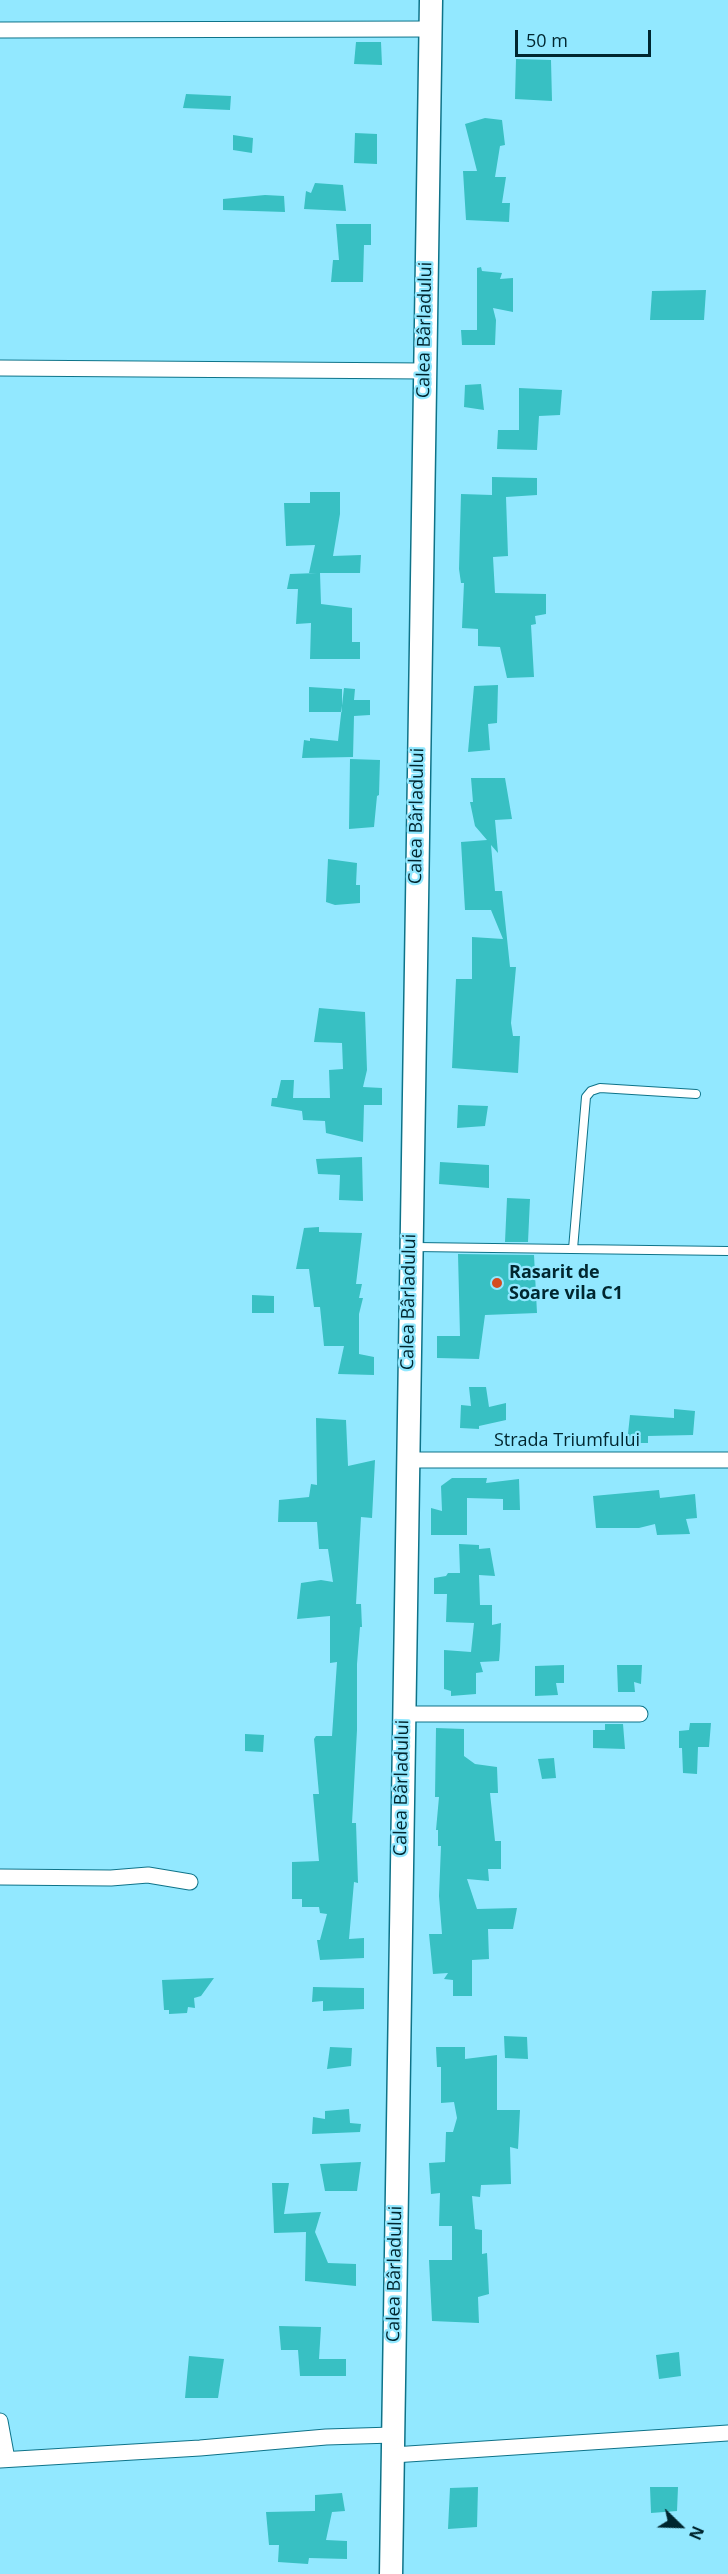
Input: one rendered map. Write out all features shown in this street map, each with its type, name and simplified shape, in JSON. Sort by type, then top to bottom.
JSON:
[{"type":"main road","name":"Calea Bârladului","points":[[391,2574],[430,0]]},
{"type":"street","points":[[0,30],[430,29]]},
{"type":"street","points":[[0,368],[424,371]]},
{"type":"street","name":"Strada Triumfului","points":[[407,1460],[728,1460]]},
{"type":"street","points":[[403,1714],[640,1714]]},
{"type":"street","points":[[0,1877],[111,1878],[148,1875],[190,1882]]},
{"type":"street","points":[[0,2421],[3,2460],[200,2448],[326,2437],[393,2445],[728,2433]]},
{"type":"lane","points":[[573,1249],[586,1097],[591,1091],[600,1088],[696,1094]]},
{"type":"lane","points":[[410,1247],[728,1251]]},
{"type":"building","points":[[356,42],[381,42],[382,65],[354,64]]},
{"type":"building","points":[[516,59],[551,60],[552,101],[515,99]]},
{"type":"building","points":[[186,94],[231,96],[230,110],[183,108]]},
{"type":"building","points":[[485,118],[502,120],[505,145],[500,146],[495,177],[506,177],[502,203],[510,203],[509,222],[466,220],[463,171],[477,171],[465,124]]},
{"type":"building","points":[[355,133],[377,134],[377,164],[354,163]]},
{"type":"building","points":[[233,135],[253,138],[252,153],[233,150]]},
{"type":"building","points":[[315,183],[343,185],[346,211],[304,209],[306,191],[311,193]]},
{"type":"building","points":[[265,195],[284,196],[285,212],[223,210],[223,199]]},
{"type":"building","points":[[336,224],[371,224],[371,245],[364,245],[363,282],[331,282],[333,260],[339,260]]},
{"type":"building","points":[[481,267],[482,271],[502,273],[500,279],[513,278],[513,312],[493,308],[496,320],[495,345],[462,345],[461,330],[477,330],[477,268]]},
{"type":"building","points":[[706,290],[704,320],[650,320],[652,291]]},
{"type":"building","points":[[481,384],[484,410],[464,407],[465,385]]},
{"type":"building","points":[[519,388],[562,390],[560,415],[539,416],[537,450],[497,449],[498,430],[519,430]]},
{"type":"building","points":[[492,477],[537,478],[537,495],[506,497],[508,556],[493,557],[495,593],[546,594],[546,614],[535,616],[536,624],[531,625],[534,677],[507,678],[500,647],[478,646],[478,629],[462,628],[464,583],[461,583],[459,569],[461,494],[492,495]]},
{"type":"building","points":[[310,492],[340,492],[340,514],[333,556],[361,555],[360,573],[320,573],[321,604],[352,608],[352,642],[360,642],[360,659],[310,659],[311,623],[296,624],[298,589],[287,589],[290,574],[317,573],[309,573],[315,545],[286,546],[284,503],[310,503]]},
{"type":"building","points":[[498,685],[497,723],[488,724],[490,750],[468,752],[474,686]]},
{"type":"building","points":[[309,687],[342,689],[342,712],[309,712]]},
{"type":"building","points":[[344,688],[355,689],[354,700],[370,700],[370,715],[354,716],[353,757],[302,758],[304,740],[310,741],[310,738],[338,741]]},
{"type":"building","points":[[350,759],[380,760],[379,795],[377,796],[374,827],[349,829]]},
{"type":"building","points":[[471,778],[505,778],[512,819],[495,820],[498,853],[491,845],[495,891],[502,891],[510,967],[516,967],[511,1023],[513,1036],[520,1036],[518,1073],[452,1068],[456,979],[472,979],[472,937],[503,939],[491,910],[465,910],[461,842],[487,840],[475,826],[470,802],[473,802]]},
{"type":"building","points":[[328,859],[357,863],[356,885],[360,885],[360,903],[335,905],[326,902]]},
{"type":"building","points":[[319,1008],[365,1012],[367,1070],[363,1087],[382,1088],[382,1105],[364,1105],[363,1142],[326,1133],[325,1121],[303,1120],[302,1111],[271,1106],[272,1098],[277,1098],[281,1080],[294,1080],[293,1098],[330,1098],[329,1070],[343,1069],[342,1043],[314,1042]]},
{"type":"building","points":[[458,1105],[488,1106],[485,1126],[457,1128]]},
{"type":"building","points":[[362,1157],[363,1201],[339,1200],[340,1175],[318,1174],[316,1159]]},
{"type":"building","points":[[440,1162],[489,1165],[489,1188],[439,1184]]},
{"type":"building","points":[[507,1198],[530,1199],[528,1242],[505,1242]]},
{"type":"building","points":[[319,1227],[319,1232],[362,1233],[356,1284],[362,1284],[359,1298],[363,1298],[359,1314],[359,1354],[374,1357],[374,1375],[338,1374],[344,1346],[324,1346],[320,1307],[314,1307],[309,1269],[296,1269],[304,1228]]},
{"type":"building","name":"Rasarit de Soare vila C1","points":[[458,1254],[534,1255],[537,1313],[485,1315],[479,1359],[437,1358],[437,1336],[460,1336]]},
{"type":"building","points":[[252,1295],[274,1296],[274,1313],[252,1313]]},
{"type":"building","points":[[469,1387],[486,1387],[489,1407],[506,1403],[506,1420],[479,1426],[479,1429],[460,1428],[461,1405],[471,1406]]},
{"type":"building","points":[[674,1409],[695,1411],[693,1435],[648,1436],[648,1443],[627,1443],[630,1415],[674,1418]]},
{"type":"building","points":[[316,1418],[346,1420],[348,1466],[375,1460],[372,1518],[361,1517],[356,1604],[361,1604],[362,1627],[360,1627],[357,1664],[357,1730],[352,1823],[356,1823],[358,1883],[354,1882],[349,1939],[364,1938],[364,1958],[320,1960],[317,1940],[320,1940],[327,1914],[320,1913],[319,1907],[302,1907],[302,1899],[292,1899],[292,1862],[319,1861],[313,1794],[319,1794],[314,1739],[316,1736],[332,1736],[337,1662],[330,1663],[330,1616],[297,1619],[301,1583],[321,1580],[333,1582],[328,1549],[319,1549],[317,1522],[278,1522],[279,1500],[309,1497],[311,1484],[317,1485]]},
{"type":"building","points":[[452,1478],[487,1478],[486,1483],[519,1479],[520,1510],[503,1510],[503,1499],[467,1498],[467,1535],[431,1535],[431,1508],[442,1511],[441,1486]]},
{"type":"building","points":[[659,1490],[660,1498],[695,1494],[697,1518],[686,1519],[690,1534],[657,1535],[655,1524],[639,1528],[596,1528],[593,1496]]},
{"type":"building","points":[[459,1544],[479,1545],[479,1549],[490,1548],[495,1576],[479,1575],[480,1605],[492,1605],[492,1625],[501,1623],[500,1650],[499,1661],[480,1662],[483,1672],[476,1673],[476,1694],[451,1696],[451,1691],[444,1689],[444,1650],[471,1652],[474,1623],[446,1622],[447,1594],[434,1594],[434,1578],[446,1576],[448,1573],[460,1573]]},
{"type":"building","points":[[564,1665],[564,1683],[556,1683],[558,1695],[535,1696],[535,1666]]},
{"type":"building","points":[[617,1665],[642,1665],[641,1684],[634,1682],[635,1692],[618,1692]]},
{"type":"building","points":[[690,1723],[711,1723],[709,1747],[698,1747],[697,1774],[683,1773],[682,1748],[679,1748],[679,1731],[689,1730]]},
{"type":"building","points":[[605,1724],[623,1724],[625,1749],[593,1748],[593,1730],[605,1730]]},
{"type":"building","points":[[436,1728],[464,1729],[464,1756],[475,1764],[497,1767],[498,1793],[490,1793],[495,1841],[501,1841],[501,1869],[488,1869],[489,1881],[467,1879],[477,1909],[517,1908],[513,1929],[488,1929],[489,1959],[472,1960],[472,1996],[453,1996],[453,1980],[444,1979],[448,1973],[433,1974],[429,1934],[442,1934],[439,1896],[441,1846],[438,1846],[438,1830],[436,1830],[439,1797],[435,1797]]},
{"type":"building","points":[[245,1734],[264,1735],[263,1752],[245,1751]]},
{"type":"building","points":[[554,1758],[556,1778],[542,1779],[538,1759]]},
{"type":"building","points":[[214,1978],[201,1996],[194,1998],[195,2008],[188,2007],[187,2013],[169,2014],[169,2010],[164,2010],[162,1980]]},
{"type":"building","points":[[313,1987],[364,1988],[364,2009],[323,2011],[323,2001],[312,2002]]},
{"type":"building","points":[[504,2036],[527,2037],[528,2059],[505,2058]]},
{"type":"building","points":[[330,2047],[352,2048],[351,2066],[327,2069]]},
{"type":"building","points":[[436,2047],[465,2047],[465,2059],[497,2055],[497,2110],[520,2110],[518,2149],[510,2147],[511,2184],[481,2185],[480,2197],[472,2196],[475,2229],[482,2230],[482,2254],[487,2253],[489,2294],[478,2297],[479,2323],[432,2321],[429,2260],[452,2260],[452,2226],[439,2226],[440,2193],[431,2194],[429,2163],[445,2162],[446,2132],[453,2132],[457,2118],[454,2102],[441,2103],[441,2067],[437,2067]]},
{"type":"building","points":[[349,2109],[350,2123],[361,2124],[360,2132],[312,2134],[313,2117],[325,2119],[325,2111]]},
{"type":"building","points":[[361,2162],[357,2191],[325,2191],[320,2164]]},
{"type":"building","points":[[272,2183],[289,2183],[284,2214],[321,2212],[315,2232],[328,2263],[356,2264],[356,2286],[305,2281],[306,2232],[274,2233]]},
{"type":"building","points":[[279,2326],[321,2327],[319,2359],[346,2359],[346,2376],[300,2376],[298,2350],[281,2350]]},
{"type":"building","points":[[679,2352],[681,2376],[659,2379],[656,2355]]},
{"type":"building","points":[[189,2356],[224,2359],[218,2398],[185,2398]]},
{"type":"building","points":[[478,2487],[477,2527],[448,2529],[450,2488]]},
{"type":"building","points":[[650,2487],[678,2487],[677,2511],[651,2513]]},
{"type":"building","points":[[342,2493],[345,2511],[332,2512],[326,2540],[347,2541],[347,2559],[309,2558],[308,2564],[278,2562],[279,2545],[269,2545],[266,2512],[315,2511],[315,2495]]},
{"type":"place","name":"Rasarit de Soare vila C1","points":[[497,1283]]}]
